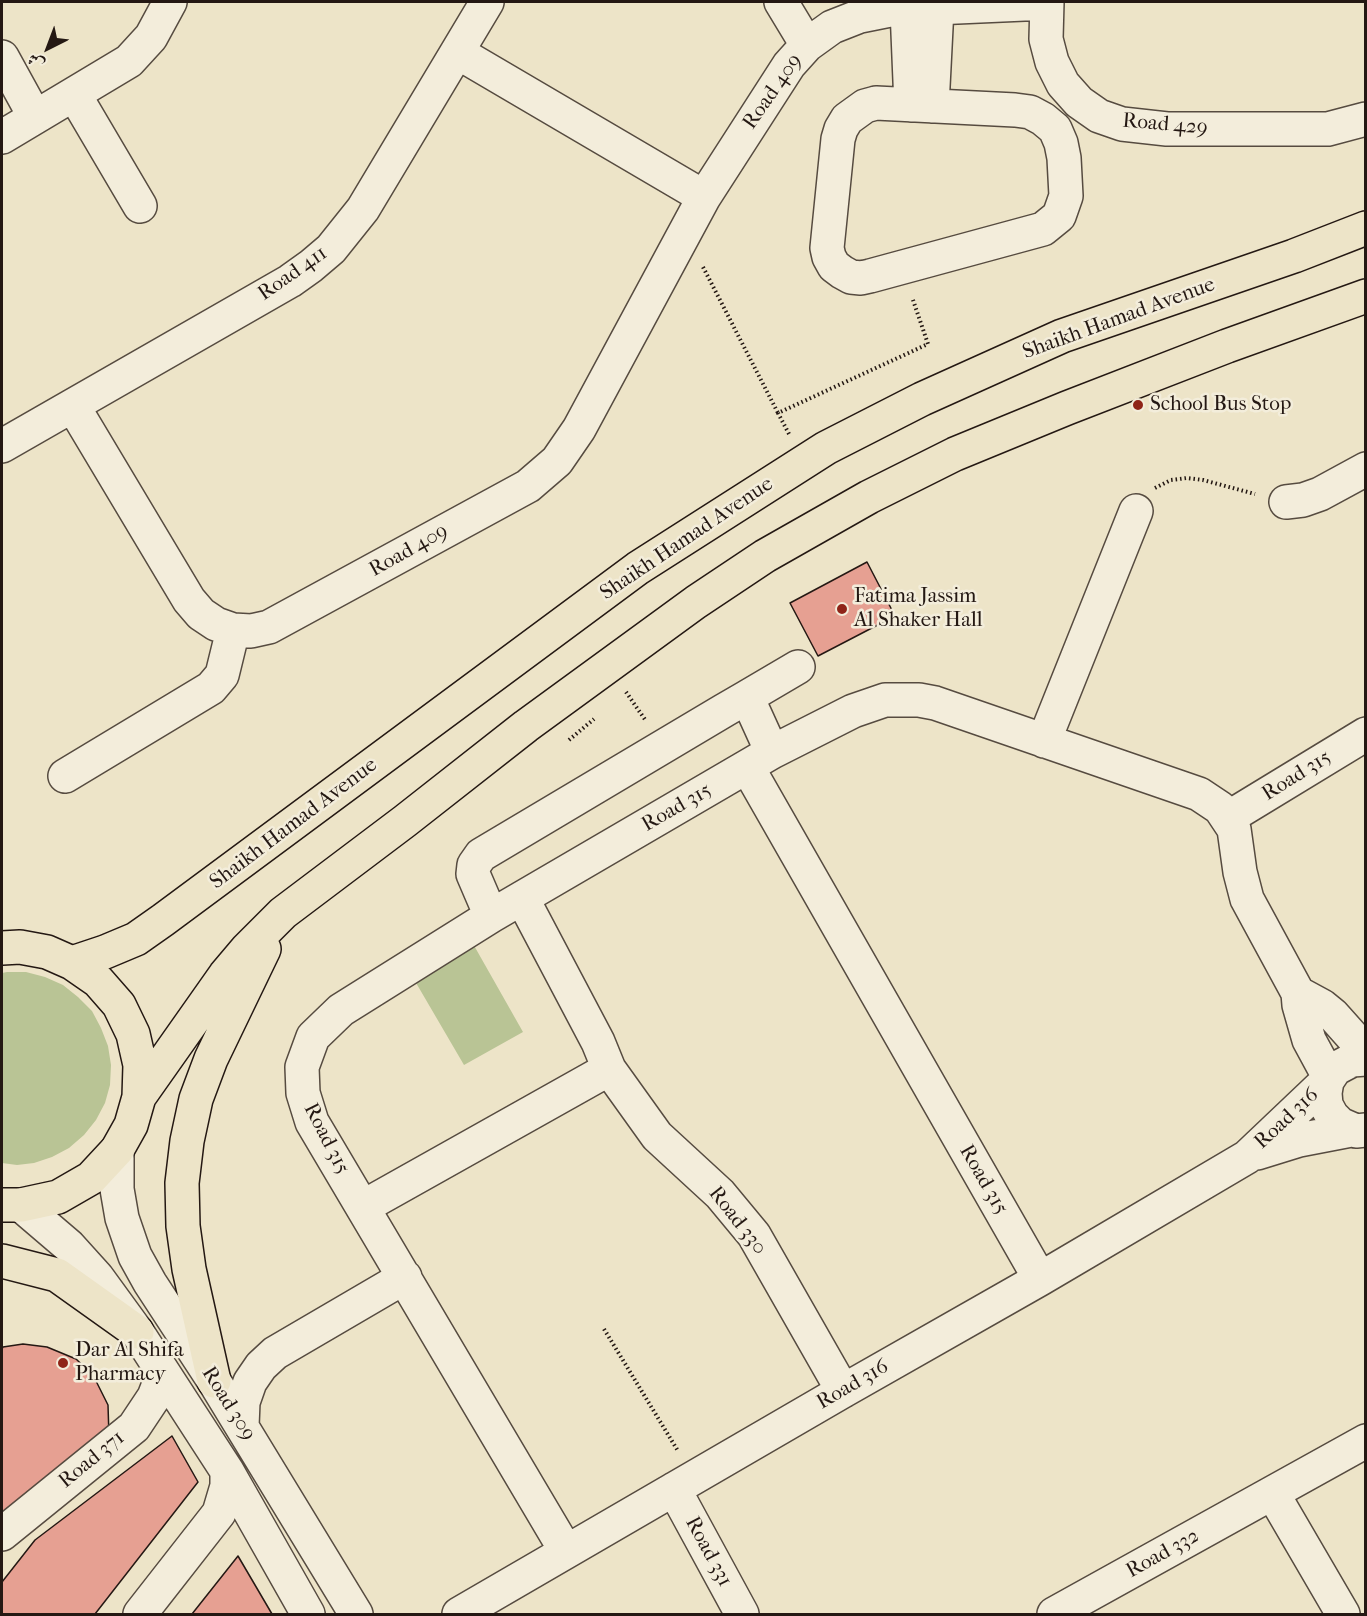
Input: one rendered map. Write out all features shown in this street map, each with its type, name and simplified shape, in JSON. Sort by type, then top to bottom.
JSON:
[{"type":"main road","name":"Shaikh Hamad Avenue","points":[[72,963],[136,939],[638,568],[826,448],[922,399],[1062,336],[1274,263],[1365,228]]},
{"type":"main road","points":[[139,1097],[225,975],[283,913],[526,726],[696,602],[783,547],[869,497],[955,454],[1217,350],[1365,296]]},
{"type":"main road","points":[[214,1381],[189,1269],[183,1226],[182,1184],[186,1141],[196,1099],[211,1059],[283,913]]},
{"type":"main road","points":[[8,943],[47,952],[72,963],[98,981],[119,1005],[133,1034],[140,1065],[139,1097],[131,1125],[117,1150],[91,1178],[58,1197],[11,1205]]},
{"type":"main road","points":[[2,1261],[57,1275],[137,1332]]},
{"type":"street","points":[[2,136],[129,61],[151,37],[170,2]]},
{"type":"street","name":"Road 411","points":[[2,446],[290,281],[331,249],[363,209],[488,2]]},
{"type":"street","points":[[781,2],[807,45]]},
{"type":"street","name":"Road 409","points":[[73,406],[189,600],[201,614],[216,624],[233,630],[251,631],[269,627],[528,486],[557,461],[579,429],[704,198],[789,65],[807,45],[832,27],[860,16],[890,10],[1047,2]]},
{"type":"street","name":"Road 429","points":[[1047,2],[1046,39],[1052,63],[1063,84],[1079,102],[1099,116],[1122,124],[1167,129],[1328,129],[1365,119]]},
{"type":"street","points":[[921,106],[922,8]]},
{"type":"street","points":[[457,52],[704,198]]},
{"type":"street","points":[[2,57],[34,117]]},
{"type":"street","points":[[74,94],[141,206]]},
{"type":"street","points":[[876,104],[921,106],[1015,110],[1030,112],[1043,119],[1054,129],[1061,143],[1066,186],[1064,206],[1059,216],[1043,229],[870,276],[851,277],[834,266],[827,248],[841,129],[856,111],[866,106],[876,104]]},
{"type":"street","points":[[1286,502],[1303,500],[1320,494],[1365,469]]},
{"type":"street","points":[[1044,741],[1136,511]]},
{"type":"street","points":[[65,776],[211,688],[222,675],[233,630]]},
{"type":"street","points":[[491,916],[473,874],[474,865],[481,855],[798,667]]},
{"type":"street","points":[[747,697],[760,760]]},
{"type":"street","name":"Road 315","points":[[567,1551],[312,1122],[303,1094],[302,1067],[314,1037],[341,1010],[491,916],[760,760],[853,711],[877,702],[902,699],[935,703],[1198,795],[1220,808],[1228,818],[1365,734]]},
{"type":"street","name":"Road 315","points":[[760,760],[1040,1279]]},
{"type":"street","points":[[1228,818],[1235,836],[1240,872],[1247,899],[1298,993],[1299,1005],[1310,1040],[1328,1079],[1325,1093],[1326,1105],[1340,1124],[1360,1132]]},
{"type":"street","name":"Road 330","points":[[522,898],[598,1042],[609,1069],[657,1136],[720,1194],[754,1235],[843,1391]]},
{"type":"street","points":[[1298,993],[1333,1015],[1365,1052]]},
{"type":"street","name":"Road 316","points":[[459,1614],[1040,1279],[1247,1156],[1343,1063],[1352,1059],[1365,1059]]},
{"type":"street","points":[[363,1207],[609,1069]]},
{"type":"street","name":"Road 316","points":[[1247,1156],[1299,1140],[1360,1132]]},
{"type":"street","name":"Road 309","points":[[117,1150],[117,1189],[122,1218],[135,1256],[360,1613]]},
{"type":"street","name":"Road 309","points":[[11,1205],[69,1246],[97,1277],[137,1332],[227,1471],[308,1614]]},
{"type":"street","points":[[242,1426],[243,1402],[250,1382],[261,1366],[275,1353],[405,1277]]},
{"type":"street","name":"Road 371","points":[[2,1534],[134,1427],[154,1398],[159,1384],[160,1370]]},
{"type":"street","name":"Road 332","points":[[1065,1612],[1365,1441]]},
{"type":"street","name":"Road 309","points":[[140,1614],[219,1513],[227,1486],[227,1471]]},
{"type":"street","name":"Road 331","points":[[684,1483],[742,1614]]},
{"type":"street","points":[[1273,1494],[1343,1614]]},
{"type":"path","points":[[686,233],[778,412]]},
{"type":"path","points":[[912,299],[921,323]]},
{"type":"path","points":[[1136,511],[1144,497],[1156,487],[1171,480],[1186,478],[1203,480],[1286,502]]},
{"type":"path","points":[[604,1329],[684,1483]]},
{"type":"green space","points":[[472,942],[523,1032],[464,1065],[412,976]]},
{"type":"green space","points":[[26,972],[45,977],[63,985],[78,997],[92,1011],[101,1028],[108,1046],[111,1065],[110,1085],[105,1103],[96,1120],[84,1135],[69,1148],[52,1157],[34,1163],[17,1165],[2,1163],[2,973]]},
{"type":"building","name":"Fatima Jassim Al Shaker Hall","points":[[867,562],[895,616],[818,656],[790,603]]},
{"type":"building","points":[[23,1344],[47,1347],[76,1359],[93,1375],[108,1405],[109,1437],[2,1525],[2,1349]]},
{"type":"building","points":[[172,1436],[198,1482],[95,1614],[2,1614],[2,1582],[35,1540]]},
{"type":"building","points":[[238,1556],[272,1614],[192,1614]]},
{"type":"place","name":"School Bus Stop","points":[[1138,405]]},
{"type":"place","name":"Fatima Jassim Al Shaker Hall","points":[[842,609]]},
{"type":"place","name":"Dar Al Shifa Pharmacy","points":[[63,1363]]}]
